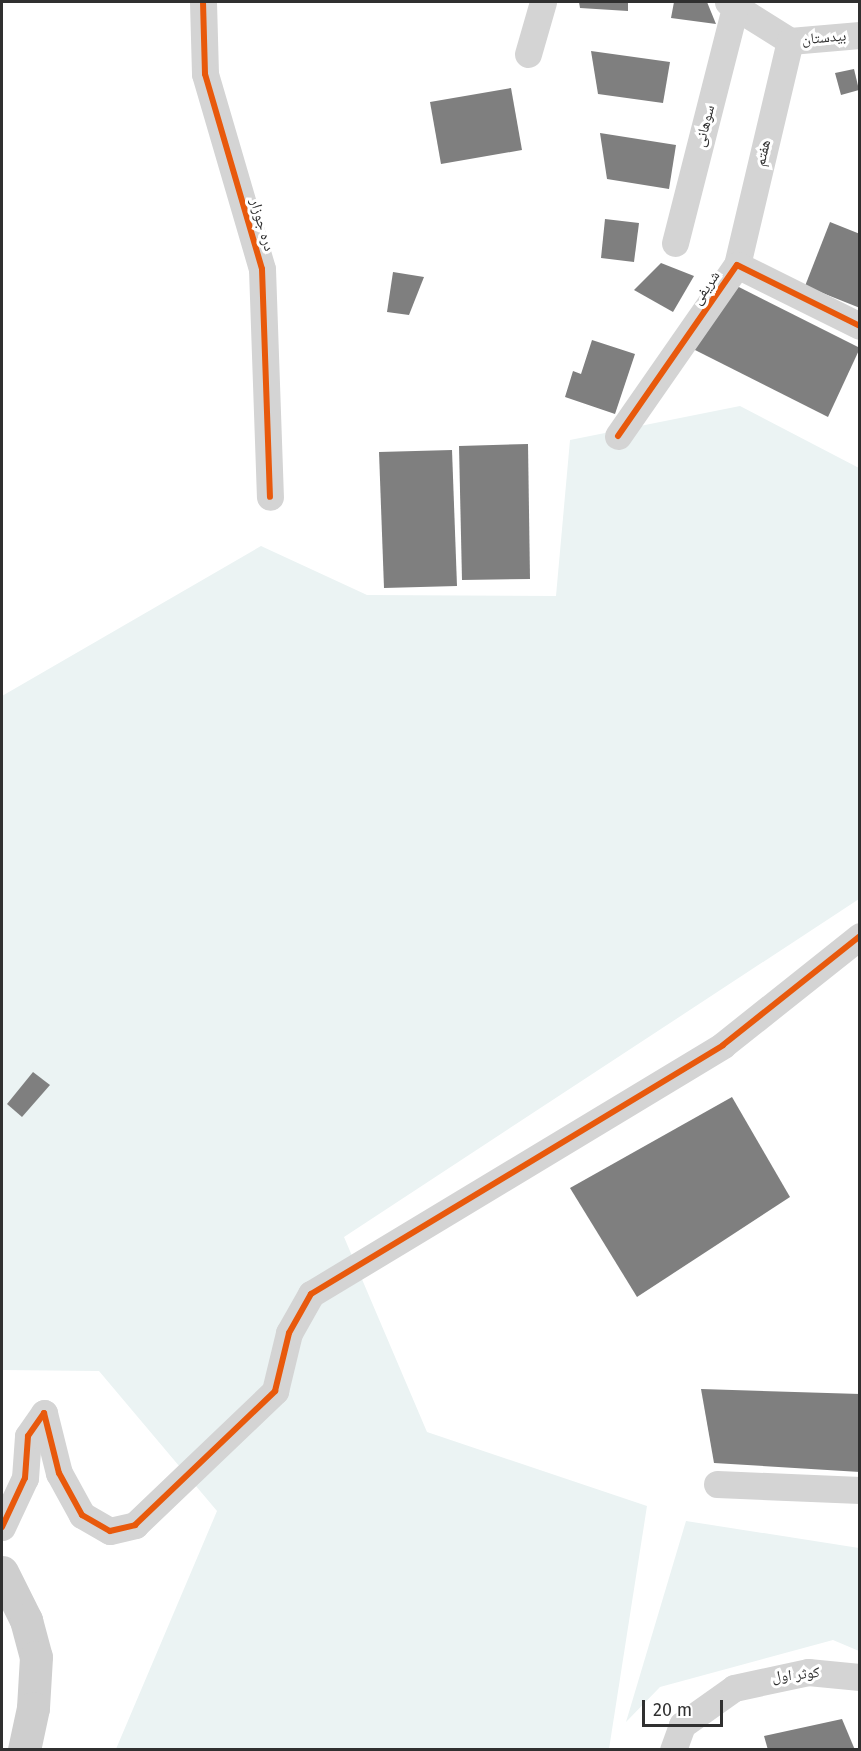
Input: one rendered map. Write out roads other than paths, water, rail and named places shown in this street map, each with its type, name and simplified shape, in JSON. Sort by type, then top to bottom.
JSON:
[{"type":"main road","points":[[2,1572],[26,1620],[36,1657],[33,1708],[24,1749]]},
{"type":"street","name":"دره جوزار","points":[[203,2],[205,74],[262,269],[270,497]]},
{"type":"street","points":[[528,54],[543,2]]},
{"type":"street","name":"بیدستان","points":[[732,5],[790,41],[860,35]]},
{"type":"street","name":"سوهانی","points":[[675,243],[732,5]]},
{"type":"street","name":"هفتم","points":[[736,265],[790,41]]},
{"type":"street","name":"شریفی","points":[[618,436],[736,265],[860,326]]},
{"type":"street","points":[[2,1527],[25,1478],[28,1436],[44,1413],[60,1473],[82,1515],[110,1531],[135,1525],[276,1391],[289,1333],[311,1294],[723,1045],[860,936]]},
{"type":"street","points":[[717,1484],[860,1490]]},
{"type":"street","name":"کوثر اول","points":[[673,1749],[682,1725],[734,1688],[779,1675],[850,1675]]}]
